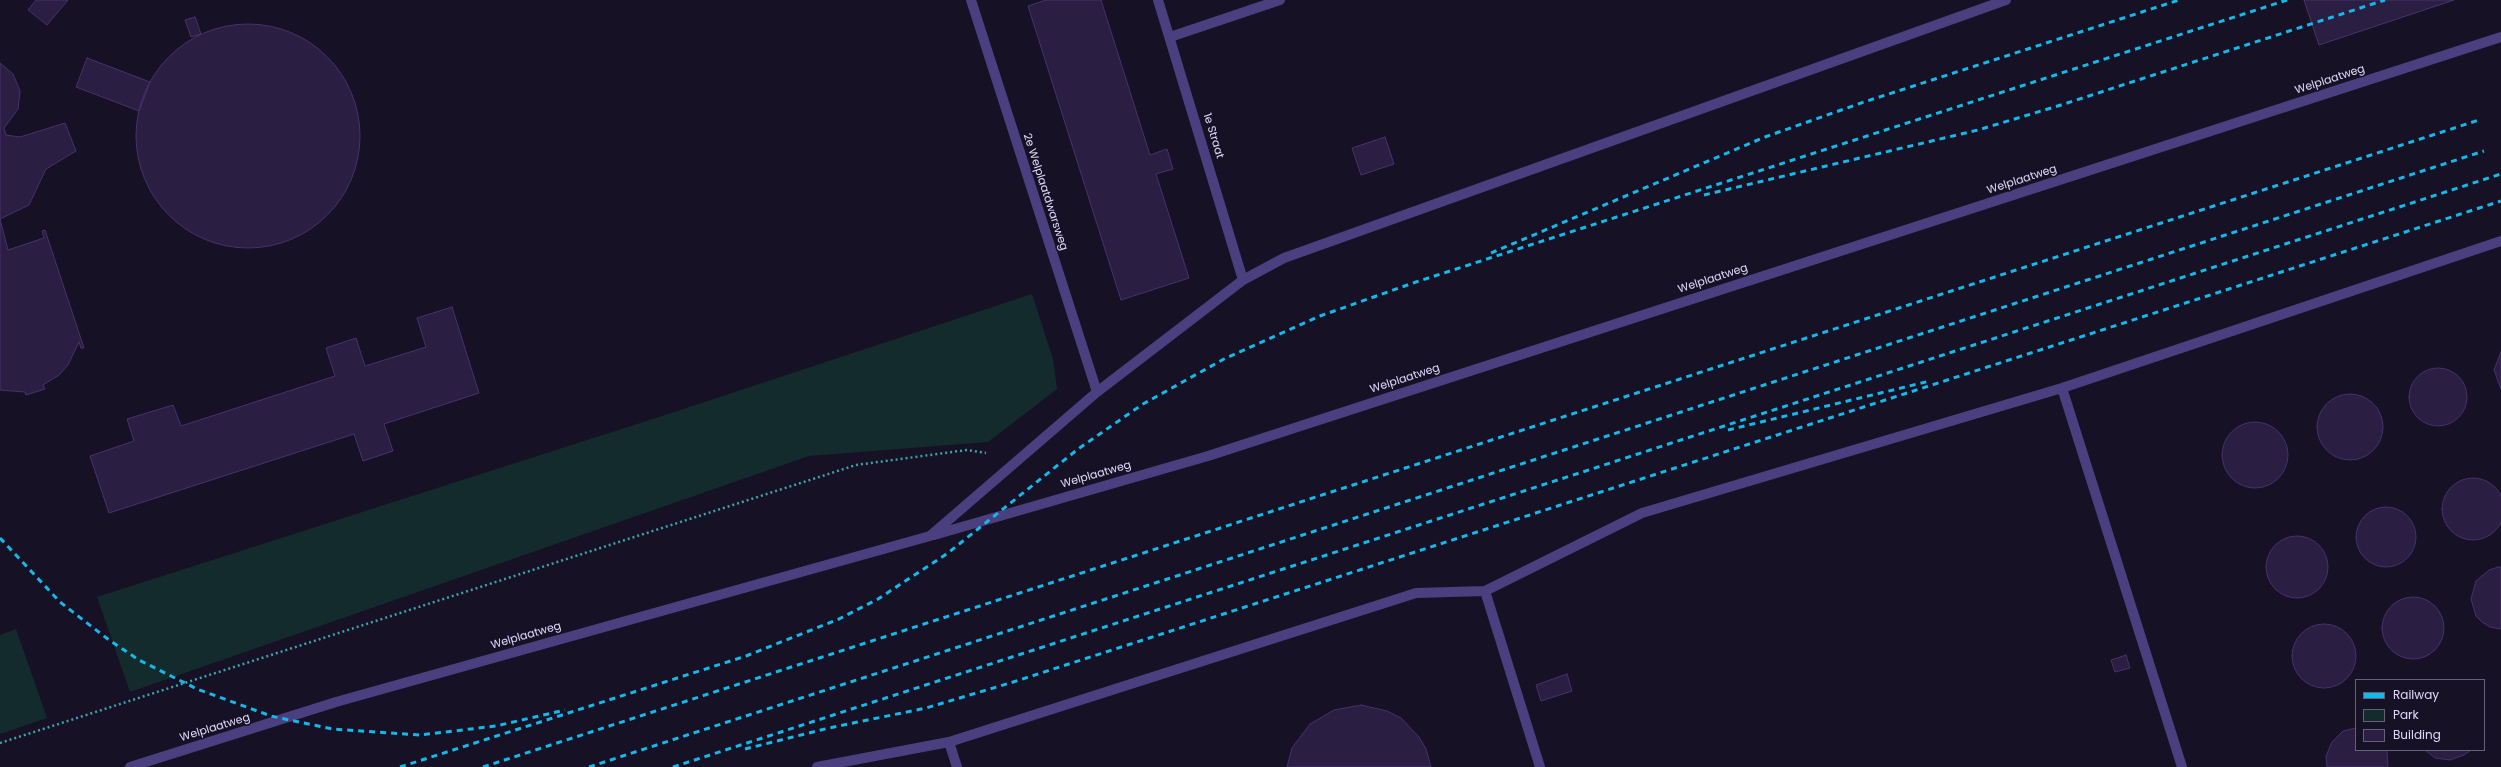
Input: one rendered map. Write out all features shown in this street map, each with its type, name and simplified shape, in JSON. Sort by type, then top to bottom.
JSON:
[{"type":"lane","name":"2e Welplaatdwarsweg","points":[[971,0],[1097,392]]},
{"type":"lane","name":"1e Straat","points":[[1158,0],[1243,280]]},
{"type":"lane","points":[[1170,37],[1280,0]]},
{"type":"lane","name":"Welplaatweg","points":[[930,536],[1097,392],[1243,280],[1284,258],[2006,0]]},
{"type":"lane","name":"Welplaatweg","points":[[130,767],[336,702],[930,536],[1216,453],[2501,37]]},
{"type":"lane","points":[[817,767],[949,742],[1416,594],[1485,591],[1642,513],[2062,388],[2501,241]]},
{"type":"lane","points":[[2062,388],[2182,767]]},
{"type":"lane","points":[[1485,591],[1540,767]]},
{"type":"lane","points":[[949,742],[957,767]]},
{"type":"path","points":[[0,743],[856,465],[967,450],[1020,458]]},
{"type":"green space","points":[[1032,294],[1053,359],[1057,389],[988,442],[809,456],[130,692],[97,597],[659,417]]},
{"type":"green space","points":[[16,629],[47,718],[0,734],[0,635]]},
{"type":"building","points":[[36,0],[68,0],[47,25],[28,10]]},
{"type":"building","points":[[1046,0],[1101,0],[1150,155],[1167,149],[1173,169],[1156,174],[1189,278],[1121,300],[1028,6]]},
{"type":"building","points":[[2304,0],[2454,0],[2319,45]]},
{"type":"building","points":[[195,17],[201,34],[191,37],[185,20]]},
{"type":"building","points":[[248,24],[270,26],[301,37],[327,57],[347,83],[358,114],[360,136],[358,158],[347,189],[327,215],[301,235],[270,246],[248,248],[226,246],[195,235],[169,215],[149,189],[138,158],[136,136],[138,114],[149,83],[169,57],[195,37],[226,26]]},
{"type":"building","points":[[87,58],[150,82],[139,111],[76,87]]},
{"type":"building","points":[[0,63],[13,74],[20,91],[18,109],[4,128],[6,135],[20,137],[65,123],[76,151],[46,169],[29,205],[0,219]]},
{"type":"building","points":[[1385,137],[1394,164],[1361,175],[1352,148]]},
{"type":"building","points":[[0,219],[8,250],[44,238],[42,231],[45,230],[84,348],[81,348],[79,342],[68,365],[59,375],[43,385],[45,389],[26,395],[25,392],[0,390]]},
{"type":"building","points":[[452,307],[479,393],[384,424],[393,451],[363,461],[354,434],[109,513],[90,456],[134,441],[127,419],[173,405],[181,426],[335,376],[326,348],[356,338],[365,366],[426,347],[417,318]]},
{"type":"building","points":[[2501,352],[2501,389],[2494,370]]},
{"type":"building","points":[[2432,368],[2444,368],[2454,372],[2463,381],[2467,391],[2467,403],[2459,418],[2444,426],[2432,426],[2422,422],[2413,413],[2409,403],[2409,391],[2413,381],[2422,372]]},
{"type":"building","points":[[2350,394],[2363,397],[2373,404],[2380,414],[2383,427],[2380,440],[2373,450],[2363,457],[2350,460],[2337,457],[2327,450],[2320,440],[2317,427],[2320,414],[2327,404],[2337,397]]},
{"type":"building","points":[[2255,422],[2268,424],[2283,437],[2286,442],[2288,455],[2286,468],[2273,483],[2268,486],[2255,488],[2242,486],[2227,473],[2224,468],[2222,455],[2224,442],[2237,427],[2242,424]]},
{"type":"building","points":[[2473,478],[2485,480],[2499,492],[2502,497],[2502,521],[2495,531],[2485,538],[2473,540],[2461,538],[2451,531],[2444,521],[2442,509],[2444,497],[2451,487],[2461,480]]},
{"type":"building","points":[[2380,507],[2392,507],[2403,512],[2411,520],[2416,531],[2414,549],[2403,562],[2392,567],[2380,567],[2369,562],[2361,554],[2356,543],[2356,531],[2361,520],[2369,512]]},
{"type":"building","points":[[2291,536],[2303,536],[2319,545],[2326,555],[2328,567],[2326,579],[2319,589],[2303,598],[2291,598],[2280,593],[2271,584],[2266,573],[2266,561],[2271,550],[2280,541]]},
{"type":"building","points":[[2501,567],[2501,629],[2490,627],[2476,616],[2471,599],[2476,581],[2489,570]]},
{"type":"building","points":[[2413,597],[2425,599],[2435,606],[2442,616],[2444,628],[2442,640],[2435,650],[2425,657],[2413,659],[2401,657],[2391,650],[2384,640],[2382,628],[2384,616],[2391,606],[2401,599]]},
{"type":"building","points":[[2324,624],[2342,630],[2350,638],[2356,656],[2350,674],[2342,682],[2324,688],[2306,682],[2298,674],[2292,656],[2298,638],[2306,630]]},
{"type":"building","points":[[2126,655],[2130,668],[2115,672],[2111,660]]},
{"type":"building","points":[[1567,674],[1572,691],[1541,701],[1536,685]]},
{"type":"building","points":[[1361,705],[1387,711],[1401,718],[1419,737],[1426,749],[1431,767],[1287,767],[1292,748],[1310,724],[1334,710]]},
{"type":"building","points":[[2355,728],[2355,751],[2387,751],[2388,767],[2327,767],[2326,756],[2332,742],[2343,731]]},
{"type":"building","points":[[2426,751],[2470,751],[2464,755],[2450,760],[2435,758]]},
{"type":"railway","points":[[1491,253],[1765,137],[1864,102],[2179,0]]},
{"type":"railway","points":[[400,767],[746,656],[839,619],[878,599],[948,553],[1078,449],[1143,404],[1224,359],[1320,316],[1416,282],[2287,0]]},
{"type":"railway","points":[[1704,195],[1978,130],[2061,105],[2385,0]]},
{"type":"railway","points":[[483,767],[2479,120]]},
{"type":"railway","points":[[589,767],[2484,151]]},
{"type":"railway","points":[[673,767],[2501,174]]},
{"type":"railway","points":[[745,749],[829,728],[926,708],[1010,683],[2501,201]]},
{"type":"railway","points":[[1728,430],[1930,381]]},
{"type":"railway","points":[[0,538],[60,602],[109,640],[139,660],[197,689],[271,716],[332,729],[420,735],[496,726],[565,710]]}]
